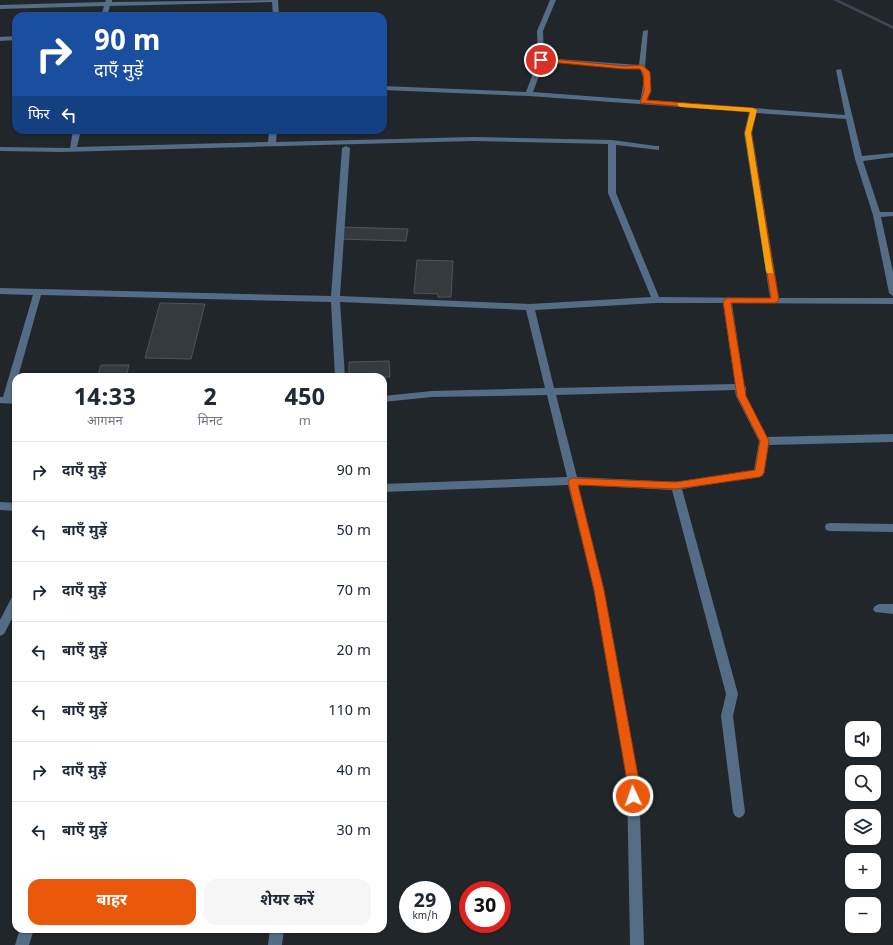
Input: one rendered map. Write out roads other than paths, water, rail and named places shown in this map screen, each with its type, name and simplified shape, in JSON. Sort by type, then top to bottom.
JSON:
[{"type":"street","points":[[23,7],[26,0]]},
{"type":"street","points":[[0,7],[108,2],[275,0],[276,12]]},
{"type":"street","points":[[529,94],[541,60],[540,31],[553,0]]},
{"type":"street","points":[[105,12],[108,2]]},
{"type":"street","points":[[643,102],[648,91],[646,72],[642,67],[646,31]]},
{"type":"street","points":[[0,38],[12,38]]},
{"type":"street","points":[[541,60],[624,67],[642,67]]},
{"type":"street","points":[[838,70],[859,159],[877,215],[893,293]]},
{"type":"street","points":[[387,88],[529,94],[848,117]]},
{"type":"street","points":[[753,110],[748,133],[775,301]]},
{"type":"street","points":[[73,149],[76,134]]},
{"type":"street","points":[[272,145],[273,134]]},
{"type":"street","points":[[0,149],[272,145],[473,139],[612,142],[656,148]]},
{"type":"street","points":[[612,142],[612,193],[656,300]]},
{"type":"street","points":[[340,373],[335,299],[346,148]]},
{"type":"street","points":[[859,159],[893,155]]},
{"type":"street","points":[[877,215],[893,214]]},
{"type":"street","points":[[0,291],[335,299],[530,307],[656,300],[893,301]]},
{"type":"street","points":[[3,400],[38,292]]},
{"type":"street","points":[[387,488],[572,481],[676,486],[760,473],[764,441],[741,396],[741,387],[727,301]]},
{"type":"street","points":[[530,307],[599,590],[633,781],[637,945]]},
{"type":"street","points":[[387,399],[432,394],[551,393],[741,387]]},
{"type":"street","points":[[764,441],[893,438]]},
{"type":"street","points":[[676,486],[732,694],[727,716],[739,812]]},
{"type":"street","points":[[0,506],[12,507]]},
{"type":"street","points":[[830,527],[893,528]]},
{"type":"street","points":[[0,630],[12,608]]},
{"type":"street","points":[[879,609],[893,609]]},
{"type":"street","points":[[22,945],[26,933]]},
{"type":"street","points":[[275,945],[276,933]]},
{"type":"waterway","points":[[835,0],[893,28]]}]
